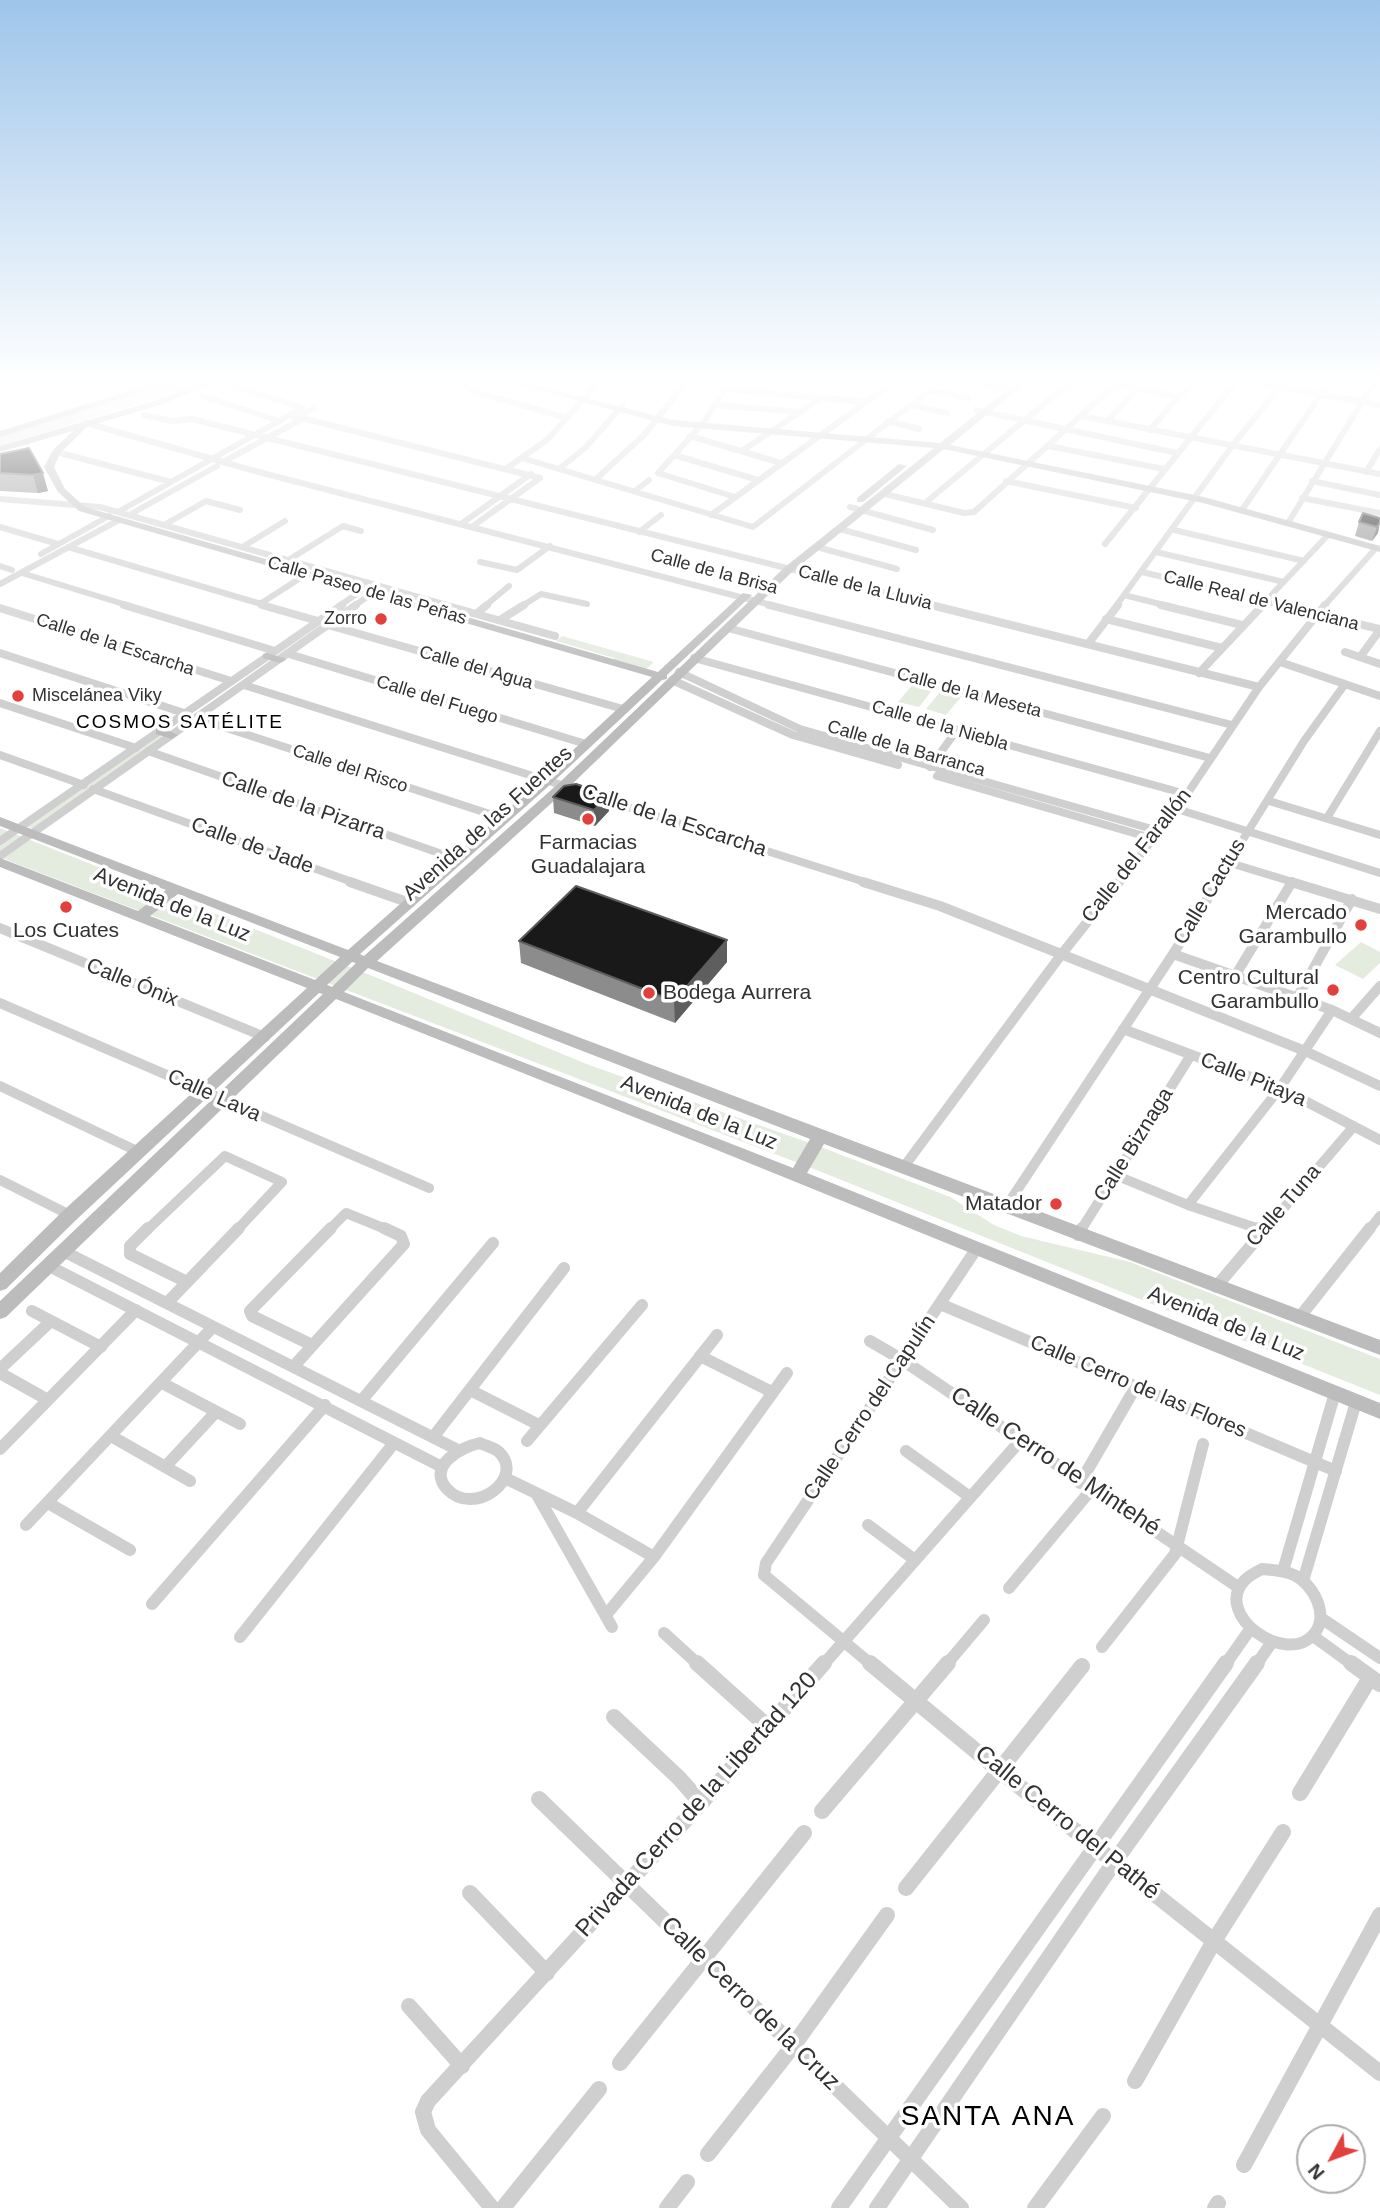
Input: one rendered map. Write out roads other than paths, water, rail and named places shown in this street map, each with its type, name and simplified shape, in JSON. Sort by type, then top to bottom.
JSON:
[{"type":"main road","points":[[59,487],[77,506]]},
{"type":"main road","name":"Avenida de las Fuentes","points":[[0,1312],[367,962],[562,786],[668,674],[777,566],[878,487]]},
{"type":"main road","name":"Avenida de las Fuentes","points":[[2,1279],[350,956],[505,819],[623,709],[668,674],[694,658],[789,569],[892,487]]},
{"type":"main road","points":[[1142,487],[1242,510],[1378,549]]},
{"type":"main road","name":"Calle Paseo de las Peñas","points":[[77,506],[668,674]]},
{"type":"main road","name":"Avenida de la Luz","points":[[0,821],[1078,1235],[1380,1348]]},
{"type":"main road","name":"Avenida de la Luz","points":[[0,862],[977,1248],[1380,1411]]},
{"type":"main road","points":[[139,917],[176,889]]},
{"type":"main road","points":[[394,917],[385,930],[396,936]]},
{"type":"main road","points":[[797,1177],[820,1136]]},
{"type":"street","points":[[0,584],[68,547],[163,487]]},
{"type":"street","points":[[0,577],[58,544],[175,487]]},
{"type":"street","name":"Calle de la Brisa","points":[[313,487],[473,526],[1233,725]]},
{"type":"street","name":"Calle de la Lluvia","points":[[463,487],[1259,688]]},
{"type":"street","points":[[461,524],[512,487]]},
{"type":"street","points":[[473,526],[528,487]]},
{"type":"street","points":[[622,487],[753,527],[805,487]]},
{"type":"street","points":[[635,491],[640,487]]},
{"type":"street","points":[[703,487],[735,497]]},
{"type":"street","points":[[711,515],[748,487]]},
{"type":"street","points":[[925,503],[944,487]]},
{"type":"street","points":[[885,494],[970,513],[999,487]]},
{"type":"street","points":[[1035,487],[1136,508]]},
{"type":"street","points":[[1087,645],[1206,487]]},
{"type":"street","points":[[1242,510],[1257,487]]},
{"type":"street","points":[[1288,523],[1308,487]]},
{"type":"street","points":[[1341,487],[1380,495]]},
{"type":"street","points":[[1105,544],[1151,489]]},
{"type":"street","points":[[1302,498],[1380,513]]},
{"type":"street","points":[[0,499],[77,506]]},
{"type":"street","points":[[164,525],[206,501],[240,510]]},
{"type":"street","points":[[850,508],[933,530]]},
{"type":"street","points":[[639,532],[661,515]]},
{"type":"street","name":"Calle Paseo de las Peñas","points":[[119,516],[244,546],[555,636]]},
{"type":"street","points":[[244,546],[285,521]]},
{"type":"street","points":[[290,559],[342,526],[361,531]]},
{"type":"street","points":[[0,527],[58,544]]},
{"type":"street","points":[[839,529],[916,550]]},
{"type":"street","points":[[1174,530],[1304,561]]},
{"type":"street","points":[[1199,673],[1328,535]]},
{"type":"street","points":[[480,562],[517,570],[550,546]]},
{"type":"street","points":[[68,547],[318,621]]},
{"type":"street","points":[[817,547],[897,569]]},
{"type":"street","name":"Calle del Farallón","points":[[903,1168],[1061,955],[1177,808],[1259,688],[1316,615],[1378,549]]},
{"type":"street","points":[[1156,552],[1283,582]]},
{"type":"street","points":[[0,566],[12,570]]},
{"type":"street","name":"Calle Real de Valenciana","points":[[1142,572],[1380,630]]},
{"type":"street","name":"Calle del Fuego","points":[[22,573],[278,655],[586,744]]},
{"type":"street","points":[[260,604],[308,573]]},
{"type":"street","points":[[477,613],[509,586]]},
{"type":"street","points":[[0,841],[24,831],[89,787],[136,748],[196,718],[244,685],[318,621],[369,591]]},
{"type":"street","points":[[0,856],[24,831],[148,751],[184,713],[231,681],[328,625],[369,591]]},
{"type":"street","points":[[500,620],[541,594],[587,604]]},
{"type":"street","points":[[1124,595],[1242,625]]},
{"type":"street","name":"Calle de la Escarcha","points":[[0,608],[231,681]]},
{"type":"street","points":[[1106,619],[1222,648]]},
{"type":"street","name":"Calle del Agua","points":[[328,625],[623,709]]},
{"type":"street","name":"Calle de la Meseta","points":[[727,628],[1210,758]]},
{"type":"street","points":[[1360,657],[1380,630]]},
{"type":"street","points":[[1345,652],[1380,664]]},
{"type":"street","points":[[0,653],[184,713]]},
{"type":"street","name":"Calle de la Niebla","points":[[694,658],[1186,794]]},
{"type":"street","points":[[1280,662],[1380,696]]},
{"type":"street","name":"Calle de la Barranca","points":[[668,674],[800,729],[1155,834]]},
{"type":"street","name":"Calle de la Barranca","points":[[668,674],[793,735],[1155,834]]},
{"type":"street","name":"Calle Cactus","points":[[1006,1207],[1173,954],[1304,741],[1345,684]]},
{"type":"street","name":"Calle de la Escarcha","points":[[244,685],[940,906],[1305,1051],[1380,1086]]},
{"type":"street","points":[[0,703],[136,748]]},
{"type":"street","name":"Calle del Risco","points":[[196,718],[505,819]]},
{"type":"street","points":[[930,767],[957,730]]},
{"type":"street","points":[[1327,818],[1380,731]]},
{"type":"street","name":"Calle de la Pizarra","points":[[148,751],[459,860]]},
{"type":"street","name":"Calle de Jade","points":[[0,755],[410,903]]},
{"type":"street","points":[[1269,801],[1380,835]]},
{"type":"street","points":[[1177,808],[1380,873]]},
{"type":"street","points":[[1230,863],[1380,909]]},
{"type":"street","points":[[1235,976],[1292,882]]},
{"type":"street","points":[[1297,998],[1352,899]]},
{"type":"street","name":"Calle Ónix","points":[[0,928],[265,1037]]},
{"type":"street","points":[[1173,954],[1332,1010],[1380,1033]]},
{"type":"street","points":[[1351,1018],[1380,986]]},
{"type":"street","name":"Calle Lava","points":[[0,1003],[429,1188]]},
{"type":"street","points":[[1188,1205],[1280,1088],[1332,1010]]},
{"type":"street","name":"Calle Pitaya","points":[[1122,1028],[1280,1088],[1380,1140]]},
{"type":"street","name":"Calle Biznaga","points":[[1078,1235],[1191,1055]]},
{"type":"street","points":[[0,1086],[139,1152]]},
{"type":"street","name":"Calle Tuna","points":[[1216,1287],[1262,1230],[1354,1126]]},
{"type":"street","points":[[166,1303],[187,1282],[280,1186],[280,1179],[225,1156],[130,1246],[130,1254],[187,1282]]},
{"type":"street","points":[[1115,1175],[1188,1205],[1262,1230]]},
{"type":"street","points":[[0,1180],[70,1215]]},
{"type":"street","points":[[294,1366],[404,1244],[401,1236],[346,1213],[250,1311],[252,1316],[312,1345]]},
{"type":"street","points":[[1300,1318],[1380,1216]]},
{"type":"street","points":[[362,1401],[493,1243]]},
{"type":"street","name":"Calle Cerro del Capulín","points":[[763,1568],[977,1248]]},
{"type":"street","points":[[63,1251],[456,1449]]},
{"type":"street","points":[[49,1266],[442,1467]]},
{"type":"street","points":[[434,1436],[564,1268]]},
{"type":"street","name":"Calle Cerro de las Flores","points":[[940,1304],[1336,1471]]},
{"type":"street","points":[[527,1441],[642,1306]]},
{"type":"street","points":[[0,1449],[136,1310]]},
{"type":"street","points":[[32,1311],[101,1347]]},
{"type":"street","points":[[48,1400],[0,1371],[51,1321]]},
{"type":"street","points":[[26,1525],[212,1328]]},
{"type":"street","points":[[577,1513],[717,1335]]},
{"type":"street","name":"Calle Cerro de Mintehé","points":[[870,1341],[901,1359],[1085,1487],[1176,1543],[1238,1587]]},
{"type":"street","points":[[700,1356],[772,1392]]},
{"type":"street","points":[[536,1493],[609,1621],[787,1373]]},
{"type":"street","points":[[162,1383],[240,1424]]},
{"type":"street","points":[[470,1390],[539,1426]]},
{"type":"street","points":[[1283,1571],[1335,1393]]},
{"type":"street","points":[[1009,1588],[1085,1487],[1131,1395]]},
{"type":"street","points":[[1303,1581],[1356,1402]]},
{"type":"street","points":[[152,1604],[325,1405]]},
{"type":"street","points":[[165,1466],[216,1412]]},
{"type":"street","points":[[111,1436],[190,1481]]},
{"type":"street","name":"Privada Cerro de la Libertad 120","points":[[492,2208],[428,2130],[423,2112],[428,2101],[701,1803],[1020,1441]]},
{"type":"street","points":[[240,1637],[394,1443]]},
{"type":"street","points":[[480,1443],[492,1446],[501,1453],[506,1463],[505,1478],[492,1494],[465,1500],[445,1488],[442,1467],[456,1449],[480,1443]]},
{"type":"street","points":[[1102,1647],[1175,1554],[1203,1444]]},
{"type":"street","points":[[906,1451],[970,1497]]},
{"type":"street","points":[[505,1478],[577,1513],[654,1557]]},
{"type":"street","points":[[48,1503],[130,1550]]},
{"type":"street","points":[[868,1525],[915,1560]]},
{"type":"street","name":"Calle Cerro del Pathé","points":[[763,1568],[768,1581],[845,1640],[1000,1771],[1380,2073]]},
{"type":"street","points":[[1262,1569],[1283,1571],[1303,1581],[1315,1597],[1321,1618],[1313,1636],[1303,1642],[1288,1645],[1272,1642],[1251,1628],[1241,1615],[1236,1600],[1238,1587],[1247,1575],[1262,1569]]},
{"type":"street","points":[[1321,1618],[1380,1658]]},
{"type":"street","points":[[822,1811],[984,1620]]},
{"type":"street","points":[[839,2208],[1251,1628]]},
{"type":"street","points":[[664,1633],[767,1726]]},
{"type":"street","points":[[1300,1793],[1375,1681],[1313,1636]]},
{"type":"street","points":[[877,2208],[1115,1861],[1272,1642]]},
{"type":"street","points":[[906,1888],[1082,1666]]},
{"type":"street","points":[[614,1717],[679,1778],[701,1803]]},
{"type":"street","name":"Calle Cerro de la Cruz","points":[[539,1800],[961,2208]]},
{"type":"street","points":[[1135,2081],[1214,1941],[1283,1832]]},
{"type":"street","points":[[620,2063],[804,1833]]},
{"type":"street","points":[[470,1892],[547,1973]]},
{"type":"street","points":[[708,2154],[793,2046],[887,1915]]},
{"type":"street","points":[[1244,2165],[1380,1915]]},
{"type":"street","points":[[409,2006],[462,2066]]},
{"type":"street","points":[[503,2208],[599,2089]]},
{"type":"street","points":[[1035,2208],[1103,2116]]},
{"type":"street","points":[[667,2208],[687,2182]]},
{"type":"place","name":"Zorro","points":[[381,619]]},
{"type":"place","name":"Miscelánea Viky","points":[[18,696]]},
{"type":"place","name":"Farmacias Guadalajara","points":[[588,819]]},
{"type":"place","name":"Los Cuates","points":[[66,907]]},
{"type":"place","name":"Mercado Garambullo","points":[[1361,925]]},
{"type":"place","name":"Centro Cultural Garambullo","points":[[1333,990]]},
{"type":"place","name":"Bodega Aurrera","points":[[649,993]]},
{"type":"place","name":"Matador","points":[[1056,1204]]},
{"type":"district","name":"COSMOS SATÉLITE","points":[[180,723]]},
{"type":"district","name":"SANTA ANA","points":[[988,2117]]}]
